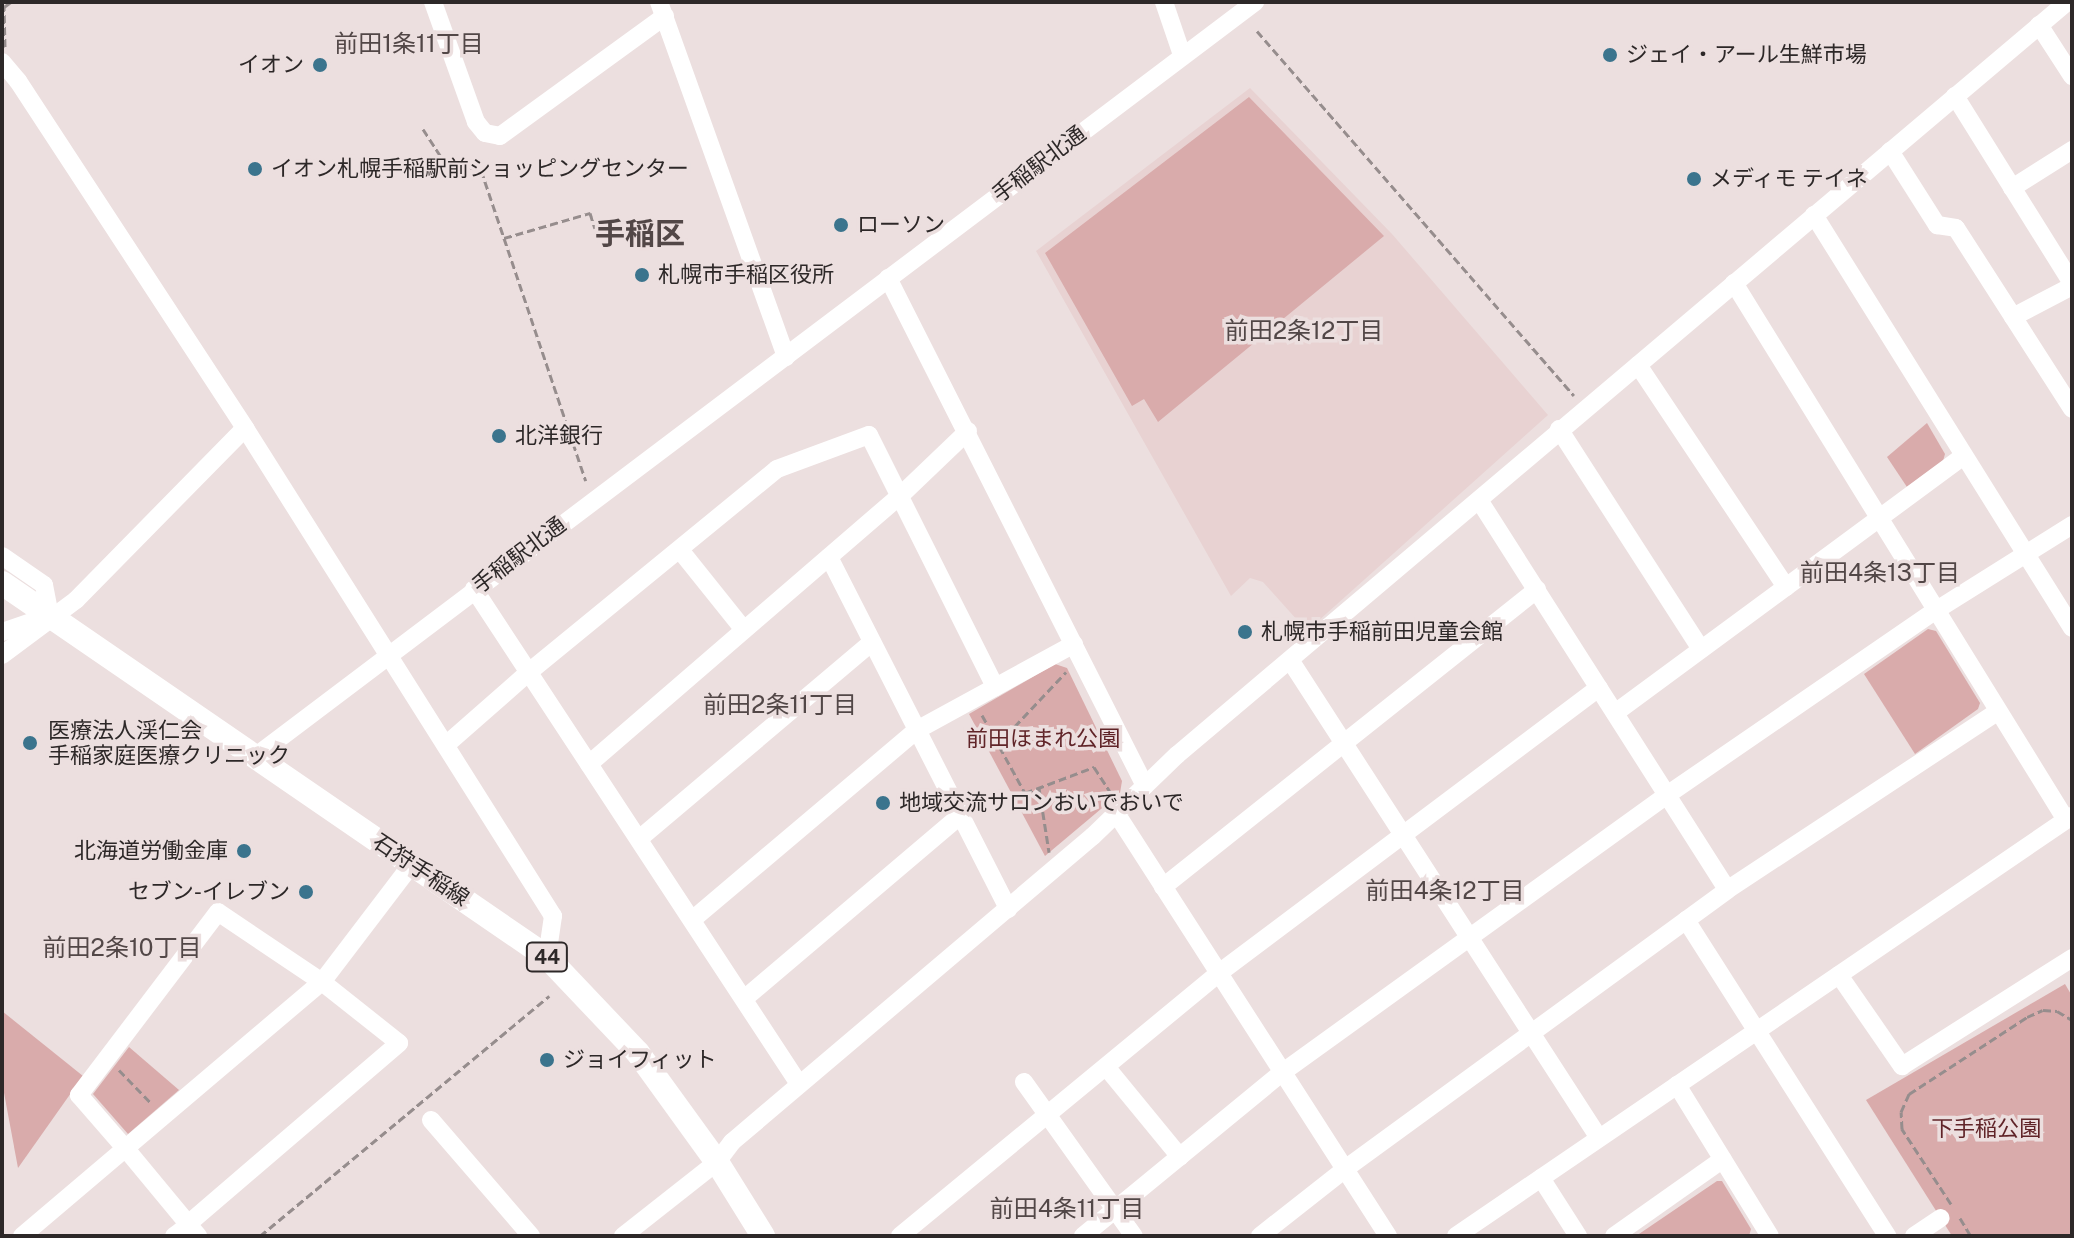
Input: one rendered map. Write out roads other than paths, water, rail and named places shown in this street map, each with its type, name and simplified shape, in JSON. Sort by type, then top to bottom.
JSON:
[{"type":"main road","name":"石狩手稲線","points":[[2,583],[547,957],[638,1053],[717,1162],[763,1236]]},
{"type":"street","points":[[433,2],[476,122],[493,136],[508,133],[662,9],[786,357]]},
{"type":"street","points":[[1164,2],[1182,55]]},
{"type":"street","name":"手稲駅北通","points":[[256,756],[1255,2]]},
{"type":"street","points":[[623,1236],[717,1162],[732,1142],[1008,909],[1114,805],[1145,786],[1559,429],[2067,2]]},
{"type":"street","points":[[2039,25],[2072,76]]},
{"type":"street","points":[[3,48],[18,81],[245,428],[553,916],[547,957]]},
{"type":"street","points":[[1955,96],[2072,284],[2013,317]]},
{"type":"street","points":[[2012,188],[2072,150]]},
{"type":"street","points":[[1890,151],[1937,225],[1956,228],[2072,409]]},
{"type":"street","points":[[1814,215],[2072,628]]},
{"type":"street","points":[[888,278],[1145,786]]},
{"type":"street","points":[[1466,1233],[1599,1138],[2069,818],[1997,712],[1734,283]]},
{"type":"street","points":[[1638,365],[1786,587]]},
{"type":"street","points":[[2,655],[50,616],[76,600],[245,428]]},
{"type":"street","points":[[1559,429],[1701,649]]},
{"type":"street","points":[[589,764],[900,496],[968,431]]},
{"type":"street","points":[[447,744],[529,672],[777,469],[869,435],[995,687]]},
{"type":"street","points":[[1615,713],[1964,456]]},
{"type":"street","points":[[1479,500],[1727,890]]},
{"type":"street","points":[[1083,1236],[1283,1072],[1667,795],[1935,611],[2072,525]]},
{"type":"street","points":[[680,550],[744,630]]},
{"type":"street","points":[[2,556],[44,585],[50,616]]},
{"type":"street","points":[[829,557],[1008,909]]},
{"type":"street","points":[[474,589],[799,1084]]},
{"type":"street","points":[[1163,887],[1537,590]]},
{"type":"street","points":[[2,632],[50,616]]},
{"type":"street","points":[[639,839],[872,642]]},
{"type":"street","points":[[692,920],[917,730],[1074,644]]},
{"type":"street","points":[[1290,660],[1346,742],[1599,1138]]},
{"type":"street","points":[[900,1236],[1051,1115],[1219,973],[1599,688]]},
{"type":"street","points":[[1260,1236],[1345,1169],[1727,890],[1997,712]]},
{"type":"street","points":[[1114,805],[1163,887],[1388,1236]]},
{"type":"street","points":[[744,999],[960,816]]},
{"type":"street","points":[[22,1236],[322,982],[412,864]]},
{"type":"street","points":[[218,912],[322,982],[399,1043],[187,1232],[125,1148],[79,1095],[218,912]]},
{"type":"street","points":[[1686,920],[1887,1236]]},
{"type":"street","points":[[1839,975],[1902,1066],[2072,958]]},
{"type":"street","points":[[1107,1068],[1180,1157]]},
{"type":"street","points":[[1024,1082],[1051,1115],[1134,1236]]},
{"type":"street","points":[[1677,1085],[1769,1236]]},
{"type":"street","points":[[431,1120],[531,1236]]},
{"type":"street","points":[[1614,1236],[1723,1159]]},
{"type":"street","points":[[1541,1178],[1578,1236]]},
{"type":"street","points":[[1914,1236],[1947,1213]]},
{"type":"place","name":"ジェイ・アール生鮮市場","points":[[1610,55]]},
{"type":"place","name":"イオン","points":[[320,65]]},
{"type":"place","name":"イオン札幌手稲駅前ショッピングセンター","points":[[255,169]]},
{"type":"place","name":"メディモ テイネ","points":[[1694,179]]},
{"type":"place","name":"ローソン","points":[[841,225]]},
{"type":"place","name":"札幌市手稲区役所","points":[[642,275]]},
{"type":"place","name":"北洋銀行","points":[[499,436]]},
{"type":"place","name":"札幌市手稲前田児童会館","points":[[1245,632]]},
{"type":"place","name":"医療法人渓仁会 手稲家庭医療クリニック","points":[[30,743]]},
{"type":"place","name":"地域交流サロンおいでおいで","points":[[883,803]]},
{"type":"place","name":"北海道労働金庫","points":[[244,851]]},
{"type":"place","name":"セブン-イレブン","points":[[306,892]]},
{"type":"place","name":"ジョイフィット","points":[[547,1060]]},
{"type":"district","name":"前田1条11丁目","points":[[409,44]]},
{"type":"district","name":"手稲区","points":[[640,233]]},
{"type":"district","name":"前田2条12丁目","points":[[1304,331]]},
{"type":"district","name":"前田4条13丁目","points":[[1880,573]]},
{"type":"district","name":"前田2条11丁目","points":[[780,705]]},
{"type":"district","name":"前田4条12丁目","points":[[1445,891]]},
{"type":"district","name":"前田2条10丁目","points":[[122,948]]},
{"type":"district","name":"前田4条11丁目","points":[[1067,1209]]},
{"type":"park label","name":"前田ほまれ公園","points":[[1043,739]]},
{"type":"park label","name":"下手稲公園","points":[[1986,1129]]}]
